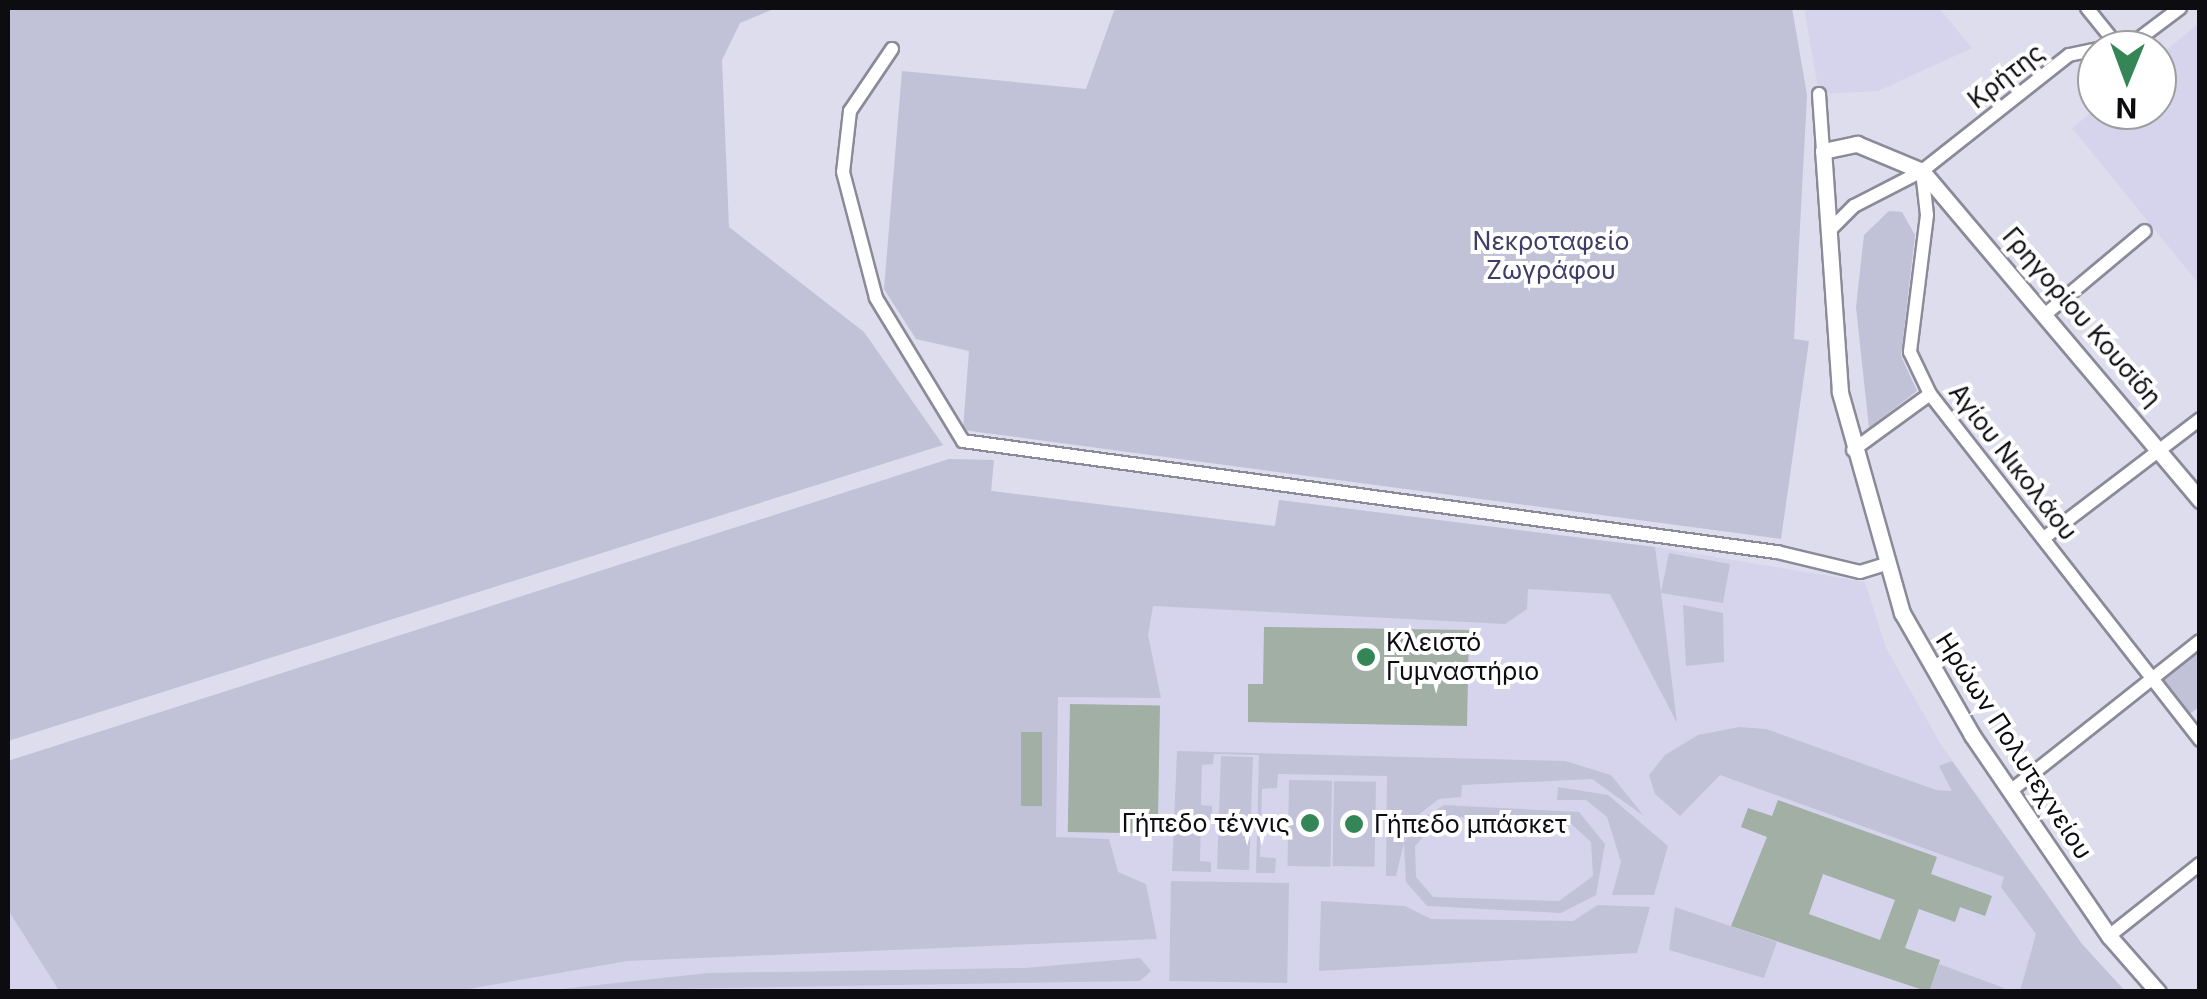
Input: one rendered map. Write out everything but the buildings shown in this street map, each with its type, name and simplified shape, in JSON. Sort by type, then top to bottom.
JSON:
[{"type":"street","points":[[2087,8],[2105,30]]},
{"type":"street","name":"Κρήτης","points":[[2151,30],[2180,8]]},
{"type":"street","points":[[892,49],[850,111],[843,172],[876,298],[963,441],[1777,552],[1860,572],[1887,564]]},
{"type":"street","name":"Κρήτης","points":[[1922,171],[2069,55],[2077,53]]},
{"type":"street","points":[[1819,94],[1823,151]]},
{"type":"street","name":"Γρηγορίου Κουσίδη","points":[[1823,151],[1856,144],[1922,171],[2048,312],[2200,500]]},
{"type":"street","name":"Ηρώων Πολυτεχνείου","points":[[1823,151],[1832,332],[1853,450],[1912,636],[2108,936],[2158,992]]},
{"type":"street","points":[[1828,232],[1854,206],[1922,171]]},
{"type":"street","name":"Αγίου Νικολάου","points":[[1922,171],[1927,215],[1910,352],[1930,394],[2200,740]]},
{"type":"street","points":[[2048,312],[2145,231]]},
{"type":"street","points":[[1853,450],[1930,394]]},
{"type":"street","points":[[2044,538],[2200,420]]},
{"type":"street","points":[[2012,790],[2200,641]]},
{"type":"street","points":[[2108,936],[2200,864]]},
{"type":"shaded area","points":[[1804,8],[1939,8],[1972,48],[1878,91],[1819,94]]},
{"type":"shaded area","points":[[2199,23],[2199,284],[2072,128],[2077,124],[2077,130],[2177,130],[2177,41]]},
{"type":"shaded area","points":[[949,459],[994,460],[991,491],[1275,526],[1279,500],[1655,547],[1865,582],[1886,648],[1940,743],[2082,944],[2125,991],[8,991],[8,761]]},
{"type":"green space","points":[[8,8],[776,8],[740,23],[722,60],[729,227],[864,332],[943,445],[8,741]]},
{"type":"green space","name":"Νεκροταφείο Ζωγράφου","points":[[1115,8],[1792,8],[1807,95],[1794,339],[1809,341],[1781,539],[963,430],[969,351],[916,339],[884,289],[902,71],[1086,89]]},
{"type":"green space","points":[[1889,211],[1902,212],[1915,235],[1901,356],[1917,391],[1869,428],[1856,307],[1864,235]]},
{"type":"green space","points":[[949,459],[994,460],[991,491],[1275,526],[1279,500],[1655,547],[1661,592],[1669,553],[1730,564],[1723,603],[1661,593],[1677,723],[1610,594],[1528,589],[1527,609],[1505,624],[1153,606],[1148,635],[1161,698],[1058,697],[1056,837],[1109,839],[1118,872],[1146,884],[1157,939],[627,961],[457,991],[60,992],[8,910],[8,761]]},
{"type":"green space","points":[[1683,605],[1723,613],[1724,662],[1686,666]]},
{"type":"green space","points":[[2199,641],[2199,707],[2185,717],[2155,679]]},
{"type":"green space","points":[[1739,727],[1766,729],[1936,790],[1952,791],[1939,766],[1952,761],[2082,944],[2125,991],[2020,991],[2036,934],[2001,887],[2004,877],[1720,775],[1680,816],[1655,794],[1649,775],[1665,755],[1698,735]]},
{"type":"green space","points":[[1177,751],[1565,761],[1611,775],[1644,816],[1592,779],[1462,785],[1461,797],[1439,799],[1409,822],[1396,876],[1386,876],[1387,776],[1278,774],[1277,788],[1262,789],[1260,857],[1276,858],[1275,873],[1256,873],[1259,755],[1214,754],[1213,764],[1202,765],[1201,805],[1212,806],[1212,820],[1201,821],[1200,861],[1211,862],[1211,872],[1172,871]]},
{"type":"green space","points":[[1221,756],[1253,757],[1249,870],[1217,869]]},
{"type":"green space","name":"Γήπεδο τέννις","points":[[1289,780],[1332,781],[1330,867],[1287,866]]},
{"type":"green space","name":"Γήπεδο μπάσκετ","points":[[1334,781],[1376,782],[1375,867],[1333,866]]},
{"type":"green space","points":[[1558,787],[1608,795],[1668,846],[1654,895],[1612,895],[1621,862],[1607,817],[1586,800],[1557,800]]},
{"type":"green space","points":[[1444,805],[1579,812],[1605,844],[1596,895],[1561,913],[1427,906],[1406,882],[1404,843],[1414,824]],"holes":[[[1442,817],[1567,820],[1591,842],[1593,876],[1559,901],[1433,897],[1416,877],[1415,846]]]},
{"type":"green space","points":[[1171,881],[1289,883],[1287,983],[1169,981]]},
{"type":"green space","points":[[1321,901],[1405,906],[1431,919],[1573,921],[1598,905],[1650,907],[1637,953],[1319,971]]},
{"type":"green space","points":[[1675,907],[1777,942],[1764,978],[1669,950]]},
{"type":"green space","points":[[1140,958],[1151,971],[1140,981],[543,991],[708,973],[1024,968]]},
{"type":"green space","points":[[1939,964],[2004,988],[2003,991],[1929,991]]},
{"type":"place","name":"Κλειστό Γυμναστήριο","points":[[1366,657]]},
{"type":"place","name":"Γήπεδο τέννις","points":[[1310,823]]},
{"type":"place","name":"Γήπεδο μπάσκετ","points":[[1354,824]]}]
